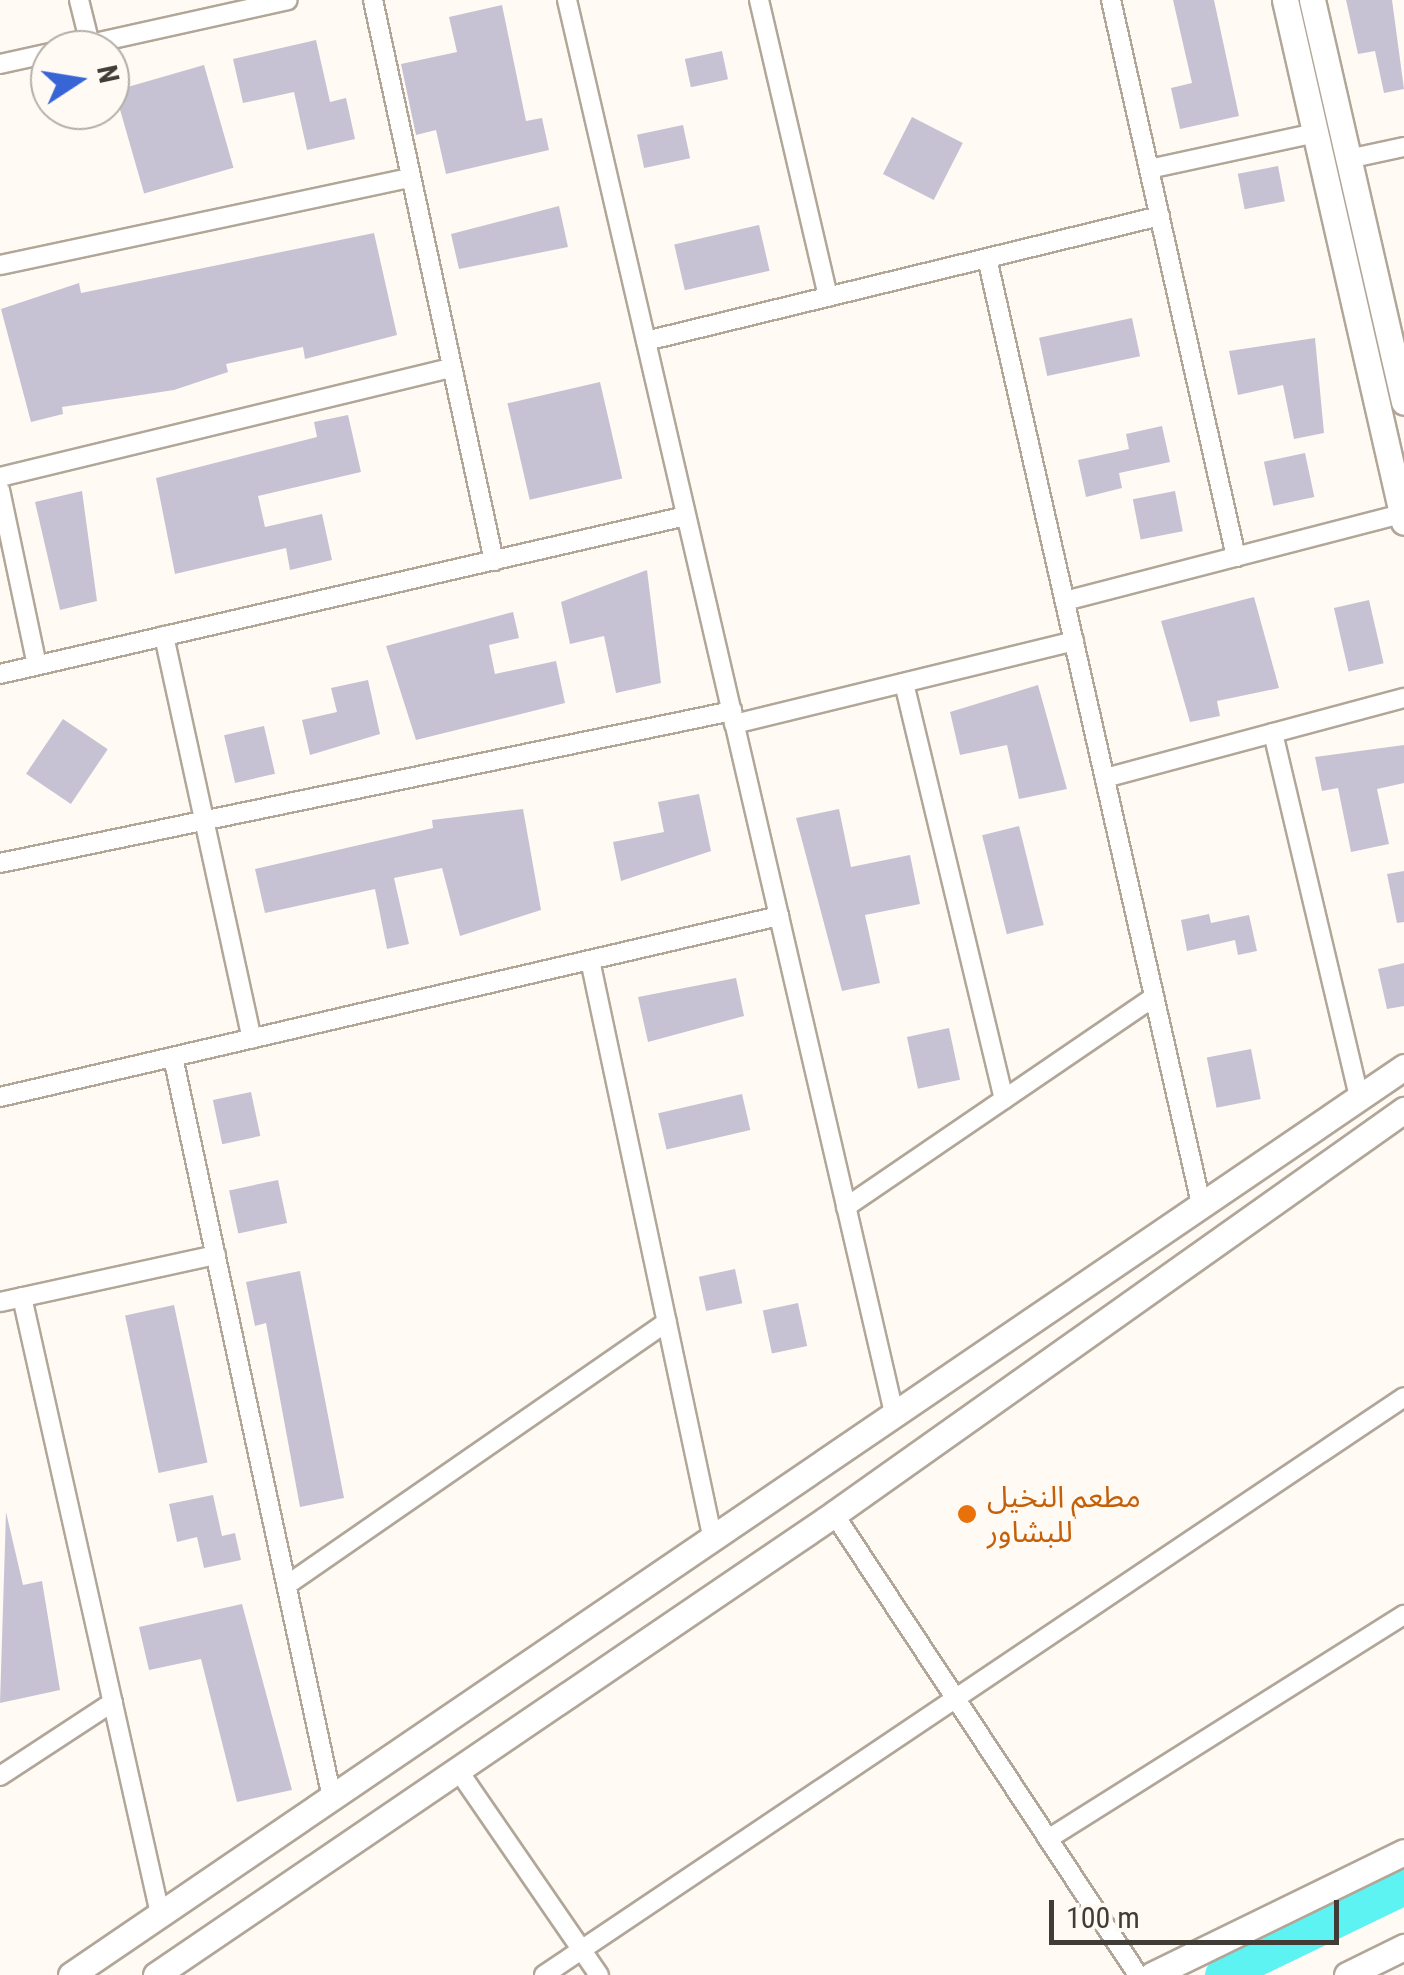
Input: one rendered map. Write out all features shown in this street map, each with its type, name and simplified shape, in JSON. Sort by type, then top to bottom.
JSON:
[{"type":"street","points":[[79,0],[86,30]]},
{"type":"street","points":[[130,34],[247,4],[288,0]]},
{"type":"street","points":[[373,0],[494,560]]},
{"type":"street","points":[[567,0],[894,1416]]},
{"type":"street","points":[[759,0],[828,296]]},
{"type":"street","points":[[1111,0],[1236,556]]},
{"type":"street","points":[[1285,0],[1316,134],[1396,406]]},
{"type":"street","points":[[1065,601],[1403,518],[1396,406],[1348,159],[1312,0]]},
{"type":"street","points":[[0,64],[30,57]]},
{"type":"street","points":[[1149,169],[1316,134]]},
{"type":"street","points":[[1348,159],[1404,147]]},
{"type":"street","points":[[0,265],[411,178]]},
{"type":"street","points":[[646,341],[1160,216]]},
{"type":"street","points":[[988,258],[1202,1208]]},
{"type":"street","points":[[0,477],[452,368]]},
{"type":"street","points":[[0,490],[37,665]]},
{"type":"street","points":[[0,674],[686,516]]},
{"type":"street","points":[[164,636],[252,1038]]},
{"type":"street","points":[[0,864],[733,718],[1074,641]]},
{"type":"street","points":[[904,682],[1004,1099]]},
{"type":"street","points":[[1105,778],[1404,698]]},
{"type":"street","points":[[1272,733],[1360,1101]]},
{"type":"street","points":[[0,1097],[778,916]]},
{"type":"street","points":[[590,960],[713,1540]]},
{"type":"street","points":[[846,1207],[1154,997]]},
{"type":"street","points":[[173,1057],[332,1798]]},
{"type":"street","points":[[70,1975],[1360,1101],[1404,1067]]},
{"type":"street","points":[[156,1975],[834,1514],[1404,1110]]},
{"type":"street","points":[[0,1302],[216,1255]]},
{"type":"street","points":[[22,1297],[160,1914]]},
{"type":"street","points":[[287,1585],[667,1322]]},
{"type":"street","points":[[544,1975],[1404,1397]]},
{"type":"street","points":[[834,1514],[1138,1975]]},
{"type":"street","points":[[1048,1839],[1404,1614]]},
{"type":"street","points":[[0,1776],[113,1702]]},
{"type":"street","points":[[458,1770],[599,1975]]},
{"type":"street","points":[[1152,1975],[1404,1852]]},
{"type":"street","points":[[1346,1975],[1404,1947]]},
{"type":"building","points":[[1173,0],[1214,0],[1239,116],[1180,129],[1171,88],[1192,83]]},
{"type":"building","points":[[1346,0],[1392,0],[1404,89],[1384,93],[1375,51],[1358,54]]},
{"type":"building","points":[[502,5],[526,121],[542,118],[549,150],[446,174],[436,130],[416,135],[401,64],[457,52],[449,17]]},
{"type":"building","points":[[316,40],[330,102],[346,98],[355,139],[307,150],[294,92],[243,103],[233,59]]},
{"type":"building","points":[[722,51],[728,79],[691,87],[685,59]]},
{"type":"building","points":[[204,65],[233,168],[144,193],[126,130],[130,130],[130,86]]},
{"type":"building","points":[[912,117],[963,143],[934,200],[883,174]]},
{"type":"building","points":[[683,125],[690,158],[644,168],[637,135]]},
{"type":"building","points":[[1278,166],[1285,201],[1245,209],[1238,174]]},
{"type":"building","points":[[559,206],[568,247],[459,269],[451,234]]},
{"type":"building","points":[[759,225],[770,271],[685,290],[674,245]]},
{"type":"building","points":[[374,233],[397,335],[305,359],[303,347],[226,364],[228,372],[174,390],[62,407],[63,414],[31,422],[1,309],[79,283],[81,293]]},
{"type":"building","points":[[1132,318],[1140,356],[1047,376],[1039,338]]},
{"type":"building","points":[[1315,338],[1324,433],[1294,439],[1283,385],[1238,395],[1229,351]]},
{"type":"building","points":[[600,382],[622,478],[530,500],[507,403]]},
{"type":"building","points":[[348,415],[361,472],[258,496],[265,527],[322,514],[332,560],[290,570],[286,548],[175,574],[156,478],[317,437],[314,422]]},
{"type":"building","points":[[1162,426],[1170,462],[1119,473],[1122,488],[1086,497],[1078,460],[1129,449],[1126,434]]},
{"type":"building","points":[[1305,453],[1314,497],[1273,506],[1264,462]]},
{"type":"building","points":[[82,491],[97,601],[60,610],[35,502]]},
{"type":"building","points":[[1175,491],[1183,531],[1141,539],[1133,499]]},
{"type":"building","points":[[647,570],[661,683],[616,693],[604,636],[570,644],[561,602]]},
{"type":"building","points":[[1254,597],[1279,688],[1217,701],[1220,716],[1190,722],[1161,621]]},
{"type":"building","points":[[1369,600],[1384,663],[1349,671],[1334,608]]},
{"type":"building","points":[[513,612],[519,638],[489,645],[495,674],[556,661],[565,703],[416,740],[386,646]]},
{"type":"building","points":[[368,680],[380,734],[310,755],[302,720],[337,712],[331,688]]},
{"type":"building","points":[[1038,685],[1067,789],[1019,799],[1007,745],[960,755],[950,712]]},
{"type":"building","points":[[63,719],[108,749],[71,804],[26,774]]},
{"type":"building","points":[[264,726],[275,774],[235,783],[224,735]]},
{"type":"building","points":[[1404,745],[1404,783],[1377,789],[1389,844],[1351,852],[1338,788],[1322,791],[1315,757]]},
{"type":"building","points":[[699,794],[711,851],[621,881],[613,842],[664,832],[658,802]]},
{"type":"building","points":[[523,809],[541,910],[460,936],[442,868],[394,878],[409,944],[387,949],[375,889],[265,913],[255,869],[433,828],[432,820]]},
{"type":"building","points":[[839,809],[851,867],[910,855],[920,904],[865,915],[880,983],[842,991],[796,818]]},
{"type":"building","points":[[1019,826],[1044,925],[1007,934],[982,835]]},
{"type":"building","points":[[1404,871],[1404,922],[1397,923],[1387,874]]},
{"type":"building","points":[[1209,914],[1211,923],[1249,915],[1257,951],[1238,955],[1235,940],[1187,951],[1181,920]]},
{"type":"building","points":[[1404,963],[1404,1006],[1387,1009],[1378,969]]},
{"type":"building","points":[[736,978],[744,1016],[648,1042],[638,997]]},
{"type":"building","points":[[949,1028],[960,1080],[918,1089],[907,1037]]},
{"type":"building","points":[[1251,1049],[1261,1099],[1217,1108],[1207,1058]]},
{"type":"building","points":[[251,1092],[260,1136],[222,1144],[213,1100]]},
{"type":"building","points":[[742,1094],[750,1130],[667,1149],[658,1113]]},
{"type":"building","points":[[278,1180],[287,1223],[238,1233],[229,1190]]},
{"type":"building","points":[[735,1269],[742,1303],[706,1311],[699,1277]]},
{"type":"building","points":[[300,1271],[344,1498],[300,1507],[266,1323],[255,1326],[246,1282]]},
{"type":"building","points":[[798,1303],[807,1346],[772,1354],[763,1310]]},
{"type":"building","points":[[174,1305],[207,1462],[159,1473],[125,1315]]},
{"type":"building","points":[[213,1495],[222,1536],[235,1533],[241,1560],[204,1568],[197,1537],[177,1542],[169,1504]]},
{"type":"building","points":[[6,1512],[23,1585],[42,1581],[60,1690],[0,1703]]},
{"type":"building","points":[[242,1604],[292,1790],[237,1802],[201,1659],[149,1670],[139,1627]]},
{"type":"waterway","points":[[1222,1975],[1404,1887]]},
{"type":"place","name":"مطعم النخيل للبشاور","points":[[967,1514]]}]
